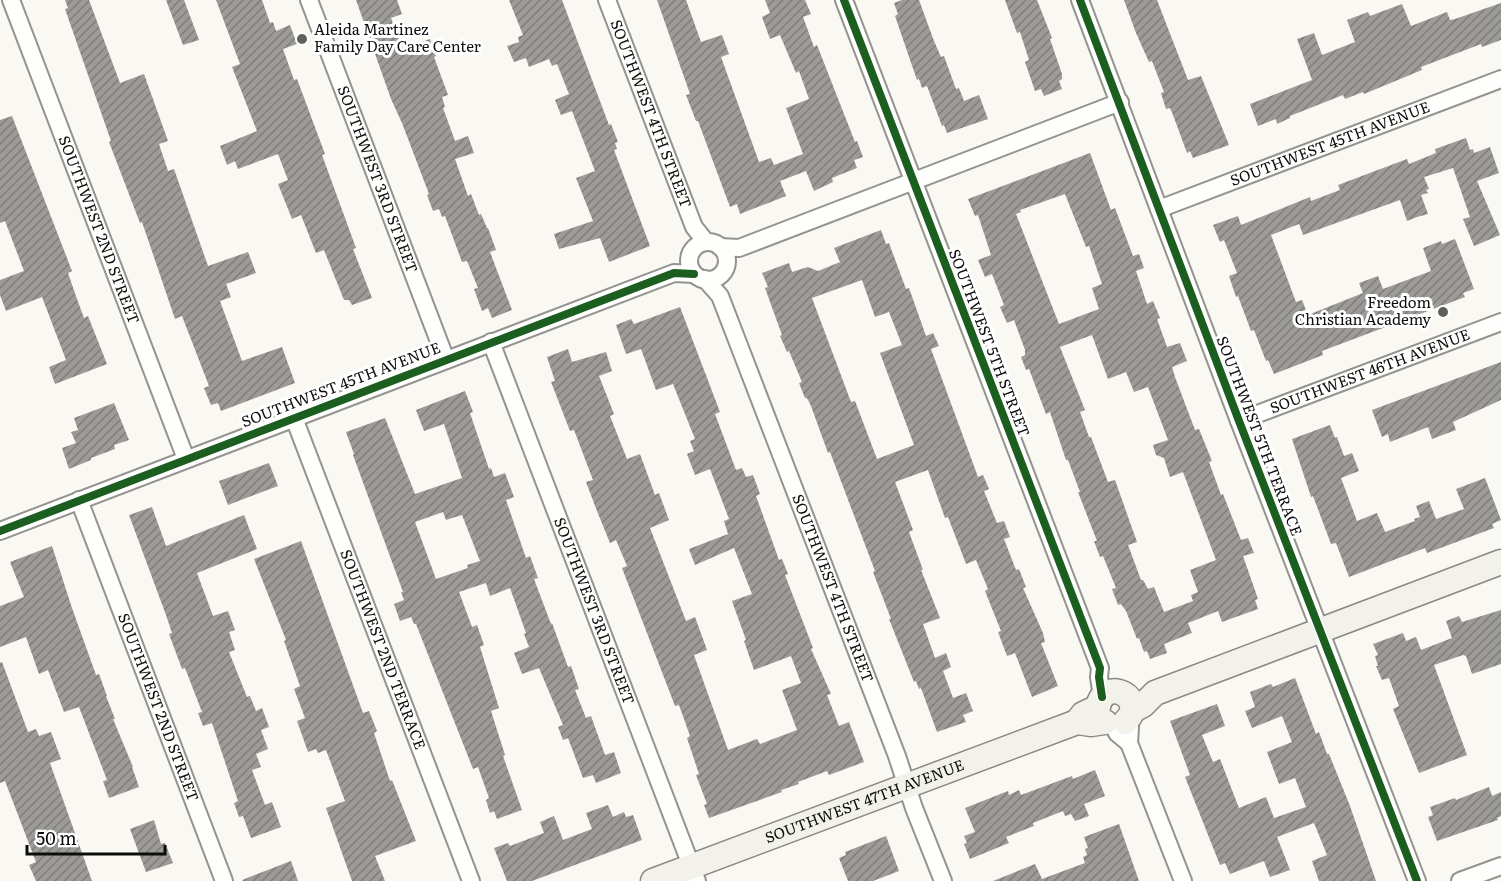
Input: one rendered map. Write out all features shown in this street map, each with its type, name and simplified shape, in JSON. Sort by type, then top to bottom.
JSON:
[{"type":"street","name":"SOUTHWEST 2ND STREET","points":[[11,0],[186,459]]},
{"type":"street","name":"SOUTHWEST 3RD STREET","points":[[309,0],[446,360]]},
{"type":"street","name":"SOUTHWEST 4TH STREET","points":[[607,0],[694,227],[701,258],[720,296],[943,881]]},
{"type":"street","name":"SOUTHWEST 5TH STREET","points":[[844,0],[1100,668],[1108,674],[1117,733],[1129,743],[1183,881]]},
{"type":"street","name":"SOUTHWEST 5TH TERRACE","points":[[1080,0],[1239,422],[1418,881]]},
{"type":"street","name":"SOUTHWEST 45TH AVENUE","points":[[1159,209],[1501,79]]},
{"type":"street","name":"SOUTHWEST 45TH AVENUE","points":[[0,531],[674,273],[701,258],[740,248],[1120,102]]},
{"type":"street","name":"SOUTHWEST 45TH AVENUE","points":[[724,268],[740,248]]},
{"type":"street","points":[[725,254],[724,268],[718,277],[701,258],[725,254]]},
{"type":"street","name":"SOUTHWEST 4TH STREET","points":[[720,296],[724,268]]},
{"type":"street","name":"SOUTHWEST 46TH AVENUE","points":[[1239,422],[1501,322]]},
{"type":"street","name":"SOUTHWEST 3RD STREET","points":[[491,342],[694,874]]},
{"type":"street","name":"SOUTHWEST 2ND TERRACE","points":[[294,418],[471,881]]},
{"type":"street","name":"SOUTHWEST 2ND STREET","points":[[79,500],[224,881]]},
{"type":"street","name":"SOUTHWEST 47TH AVENUE","points":[[654,881],[694,874],[907,785],[1077,722],[1084,724],[1147,691],[1155,693],[1501,562]]},
{"type":"street","points":[[1460,881],[1501,866]]},
{"type":"building","points":[[65,0],[89,0],[120,83],[144,74],[168,141],[159,144],[168,171],[174,169],[208,266],[248,252],[256,273],[226,284],[231,297],[220,301],[242,361],[282,347],[295,383],[221,411],[218,403],[211,405],[204,388],[209,386],[182,316],[175,319],[142,222],[140,223],[109,142],[111,141],[65,9],[68,8]]},
{"type":"building","points":[[166,0],[184,0],[199,40],[183,45]]},
{"type":"building","points":[[216,0],[262,0],[270,23],[273,22],[276,31],[290,25],[297,44],[283,49],[294,80],[297,79],[325,154],[322,155],[372,298],[352,305],[349,300],[344,300],[324,250],[316,253],[301,215],[292,219],[278,184],[288,180],[278,154],[238,169],[235,161],[227,165],[220,146],[257,131],[232,67],[240,64]]},
{"type":"building","points":[[356,0],[397,0],[402,14],[391,18],[403,49],[430,39],[448,95],[442,97],[445,107],[443,108],[455,141],[468,136],[474,153],[455,159],[468,196],[471,194],[479,215],[481,214],[488,228],[496,250],[490,252],[512,310],[492,318],[488,308],[482,311],[474,289],[478,288],[467,261],[462,262],[445,216],[442,217],[439,209],[433,211],[427,195],[429,194],[391,99]]},
{"type":"building","points":[[509,0],[562,0],[609,125],[611,124],[618,142],[615,143],[617,149],[614,150],[650,246],[609,262],[600,238],[559,249],[554,234],[593,221],[576,178],[595,171],[572,111],[561,115],[555,100],[569,94],[557,64],[552,66],[549,59],[529,67],[526,58],[514,62],[507,46],[519,42],[518,37],[523,35]]},
{"type":"building","points":[[657,0],[686,0],[701,42],[722,35],[729,54],[721,57],[759,162],[771,158],[774,165],[803,154],[786,108],[809,99],[799,71],[796,73],[780,35],[770,39],[762,17],[770,13],[765,0],[805,0],[811,14],[803,17],[814,47],[817,45],[863,157],[854,160],[857,168],[832,178],[833,182],[814,191],[806,171],[780,181],[786,196],[740,214],[737,204],[730,207],[686,95],[690,94]]},
{"type":"building","points":[[902,0],[919,0],[934,41],[941,57],[944,56],[956,89],[959,88],[964,101],[979,95],[988,119],[947,133],[944,125],[942,126],[927,86],[922,88],[919,79],[917,80],[895,16],[898,14],[894,3]]},
{"type":"building","points":[[1005,0],[1037,0],[1052,38],[1050,39],[1062,74],[1062,79],[1059,81],[1062,89],[1044,96],[1041,89],[1035,91],[1025,62],[1029,60],[1020,32],[1017,33]]},
{"type":"building","points":[[1124,0],[1157,0],[1188,80],[1201,76],[1229,145],[1193,158],[1190,151],[1187,153],[1170,108],[1166,109],[1161,93],[1164,92],[1152,61],[1149,62]]},
{"type":"building","points":[[1501,3],[1501,40],[1482,47],[1481,44],[1421,67],[1422,70],[1364,94],[1363,92],[1345,99],[1343,95],[1290,116],[1277,124],[1276,119],[1258,126],[1250,104],[1312,80],[1297,39],[1314,33],[1322,55],[1355,42],[1347,20],[1368,12],[1370,16],[1402,4],[1411,26],[1447,12],[1450,20]]},
{"type":"building","points":[[12,116],[72,271],[68,273],[84,318],[88,316],[107,364],[55,384],[49,367],[66,360],[42,297],[6,311],[0,295],[0,280],[24,271],[5,221],[0,223],[0,120]]},
{"type":"building","points":[[1466,138],[1470,150],[1473,149],[1474,153],[1490,147],[1499,173],[1477,181],[1500,235],[1474,246],[1463,219],[1470,217],[1453,168],[1424,177],[1429,189],[1426,190],[1428,193],[1421,195],[1428,214],[1407,221],[1400,200],[1303,235],[1299,224],[1271,235],[1296,302],[1302,300],[1308,315],[1363,293],[1359,283],[1378,276],[1383,289],[1431,271],[1423,248],[1441,241],[1442,244],[1455,239],[1474,289],[1463,293],[1465,297],[1322,351],[1323,355],[1274,374],[1268,360],[1266,361],[1254,330],[1251,331],[1238,296],[1236,297],[1229,276],[1237,273],[1224,240],[1220,242],[1213,225],[1238,216],[1241,225],[1310,197],[1311,201],[1340,190],[1338,185],[1407,159],[1409,164],[1436,153],[1435,149]]},
{"type":"building","points":[[1090,153],[1111,210],[1115,208],[1133,256],[1139,254],[1144,268],[1136,271],[1147,304],[1153,301],[1160,318],[1157,319],[1167,347],[1180,343],[1187,361],[1172,367],[1195,430],[1199,429],[1212,461],[1209,462],[1221,495],[1223,494],[1241,540],[1248,538],[1254,553],[1243,556],[1258,599],[1255,600],[1258,609],[1222,622],[1218,611],[1188,623],[1192,633],[1164,644],[1167,653],[1150,659],[1147,651],[1144,652],[1126,611],[1121,604],[1118,605],[1112,589],[1116,588],[1094,541],[1097,541],[1050,412],[1046,414],[1029,369],[1026,370],[1021,357],[1025,355],[1025,350],[1014,320],[1007,323],[1000,307],[1004,305],[992,274],[985,277],[978,260],[991,255],[978,215],[975,216],[968,199]],"holes":[[[1065,194],[1086,247],[1089,246],[1102,284],[1092,288],[1099,309],[1059,324],[1016,214],[1021,212],[1020,210]],[[1092,335],[1108,379],[1126,372],[1134,392],[1148,387],[1168,440],[1153,445],[1156,455],[1164,458],[1170,477],[1183,472],[1216,560],[1190,570],[1198,592],[1191,595],[1193,601],[1164,612],[1154,587],[1148,589],[1141,580],[1128,545],[1137,542],[1115,480],[1108,482],[1091,437],[1089,437],[1080,412],[1085,410],[1060,347]]]},
{"type":"building","points":[[881,230],[886,244],[889,243],[906,289],[909,288],[926,336],[933,333],[939,346],[931,349],[978,477],[983,475],[989,489],[984,491],[997,523],[1004,521],[1010,537],[1004,539],[1016,570],[1019,569],[1026,587],[1023,588],[1043,633],[1045,642],[1041,643],[1058,686],[1032,697],[1015,653],[1007,656],[998,632],[1001,631],[985,591],[988,589],[976,560],[966,564],[948,517],[945,518],[928,470],[895,482],[913,530],[909,532],[923,570],[921,570],[940,618],[923,624],[935,658],[946,653],[951,667],[943,671],[953,698],[966,693],[973,711],[963,715],[966,722],[937,732],[921,688],[919,689],[916,681],[914,682],[889,619],[891,619],[873,572],[875,571],[830,452],[828,453],[811,406],[799,383],[802,382],[780,336],[782,335],[765,288],[768,287],[762,273],[789,263],[792,272],[808,267],[818,271],[840,262],[834,248]],"holes":[[[862,280],[875,317],[889,312],[902,345],[880,353],[914,445],[877,459],[855,401],[851,402],[812,298]]]},
{"type":"building","points":[[680,307],[720,412],[715,414],[736,470],[742,468],[746,477],[753,475],[760,494],[756,496],[779,560],[782,559],[788,574],[785,575],[813,648],[811,649],[831,694],[827,695],[839,726],[849,722],[864,762],[829,775],[827,771],[798,782],[799,784],[781,790],[782,792],[709,818],[704,805],[707,804],[696,775],[699,774],[687,738],[690,736],[679,705],[675,706],[622,568],[627,566],[616,540],[610,543],[586,482],[593,480],[574,430],[570,431],[551,382],[555,381],[547,357],[568,349],[572,362],[606,352],[612,371],[599,376],[614,414],[610,416],[627,459],[640,454],[655,495],[659,493],[669,520],[650,528],[686,621],[695,617],[707,650],[694,655],[728,750],[757,739],[760,744],[797,730],[782,690],[801,683],[791,656],[754,670],[732,601],[752,594],[734,548],[695,565],[689,549],[728,534],[724,521],[729,519],[710,469],[695,475],[687,454],[694,451],[690,441],[695,439],[673,384],[656,390],[641,349],[626,354],[616,325],[631,319],[634,324]]},
{"type":"building","points":[[1501,362],[1501,400],[1453,422],[1456,430],[1432,439],[1428,427],[1390,442],[1388,434],[1382,437],[1372,410]]},
{"type":"building","points":[[465,391],[489,469],[491,468],[494,477],[505,473],[514,497],[506,500],[526,558],[530,556],[538,578],[534,579],[551,624],[568,667],[571,666],[579,689],[575,690],[586,718],[591,716],[605,755],[614,752],[621,773],[596,783],[593,775],[583,778],[568,738],[563,740],[558,727],[563,725],[539,668],[522,674],[514,653],[529,647],[510,588],[490,596],[486,583],[459,592],[472,627],[477,625],[484,645],[480,647],[499,708],[491,711],[505,755],[503,756],[522,810],[497,819],[494,811],[490,813],[486,800],[489,798],[478,767],[473,769],[416,624],[411,617],[400,621],[394,604],[404,600],[401,592],[403,592],[346,432],[385,418],[415,494],[462,478],[444,424],[424,431],[416,410]],"holes":[[[443,512],[446,520],[462,515],[480,561],[467,565],[468,568],[436,579],[415,522]]]},
{"type":"building","points":[[114,403],[129,440],[114,445],[115,449],[69,469],[62,448],[76,443],[71,432],[78,430],[74,418]]},
{"type":"building","points":[[1330,425],[1344,456],[1352,453],[1359,471],[1341,478],[1357,521],[1377,513],[1385,532],[1415,521],[1414,519],[1420,517],[1416,506],[1429,501],[1436,519],[1464,509],[1456,489],[1485,478],[1501,520],[1492,524],[1494,528],[1427,553],[1425,548],[1349,577],[1336,543],[1331,544],[1313,496],[1311,497],[1292,439]]},
{"type":"building","points":[[269,463],[278,486],[228,505],[219,481]]},
{"type":"building","points":[[152,507],[166,546],[244,515],[257,549],[197,573],[213,616],[228,611],[235,630],[229,632],[235,650],[229,652],[247,697],[250,696],[256,711],[262,708],[269,727],[261,730],[268,749],[256,754],[261,767],[252,770],[265,805],[272,802],[281,827],[251,838],[243,816],[239,817],[234,803],[238,801],[212,723],[203,726],[198,713],[202,712],[169,634],[172,633],[166,615],[129,515]]},
{"type":"building","points":[[301,541],[363,713],[369,711],[377,731],[374,733],[390,781],[392,780],[416,841],[375,856],[385,881],[352,881],[326,808],[345,801],[326,750],[318,753],[316,749],[308,752],[297,721],[305,718],[294,689],[300,686],[284,641],[286,640],[254,559]]},
{"type":"building","points":[[52,546],[96,675],[99,674],[115,719],[113,719],[139,787],[109,798],[103,781],[107,780],[79,707],[64,712],[48,670],[39,674],[26,637],[0,647],[0,606],[24,597],[10,562]]},
{"type":"building","points":[[1501,610],[1501,664],[1472,674],[1466,656],[1463,655],[1434,665],[1467,755],[1419,773],[1393,709],[1399,706],[1389,678],[1382,680],[1376,666],[1378,666],[1375,656],[1378,655],[1373,644],[1403,633],[1406,641],[1416,637],[1421,650],[1452,638],[1446,621],[1459,616],[1462,622]]},
{"type":"building","points":[[2,662],[28,732],[36,729],[39,736],[51,732],[61,759],[50,763],[92,881],[36,881],[29,865],[36,862],[5,781],[0,783],[0,663]]},
{"type":"building","points":[[1295,678],[1316,734],[1319,732],[1350,806],[1376,881],[1319,881],[1312,861],[1327,855],[1314,823],[1277,837],[1290,870],[1270,877],[1264,861],[1230,874],[1225,863],[1220,865],[1185,777],[1190,775],[1170,721],[1217,704],[1225,726],[1202,735],[1213,762],[1220,759],[1239,808],[1266,797],[1274,818],[1306,807],[1295,778],[1279,784],[1267,752],[1292,742],[1282,716],[1252,728],[1245,711],[1255,707],[1250,692],[1271,684],[1273,687]]},
{"type":"building","points":[[1095,770],[1105,796],[1084,804],[1089,816],[1075,821],[1071,814],[1065,816],[1063,811],[1006,837],[1009,843],[970,859],[964,844],[967,843],[964,836],[975,832],[965,808],[1008,791],[1009,795],[1019,790],[1021,795]]},
{"type":"building","points":[[1489,787],[1492,796],[1501,792],[1501,816],[1497,818],[1498,820],[1437,841],[1428,817],[1433,815],[1430,807]]},
{"type":"building","points":[[608,805],[613,817],[624,812],[626,817],[633,815],[642,840],[532,881],[507,881],[494,848],[508,843],[510,846],[544,833],[540,822],[554,816],[563,840],[592,829],[586,813]]},
{"type":"building","points":[[154,820],[161,844],[165,843],[173,863],[146,872],[130,829]]},
{"type":"building","points":[[1119,824],[1139,881],[993,881],[1035,864],[1042,879],[1085,863],[1083,857],[1087,855],[1085,849],[1088,848],[1084,837]]},
{"type":"building","points":[[886,836],[899,871],[873,881],[848,881],[839,858],[846,855],[845,852]]},
{"type":"building","points":[[291,861],[298,881],[242,880]]},
{"type":"cycle path","points":[[844,0],[1100,668],[1102,697]]},
{"type":"cycle path","points":[[1080,0],[1239,421],[1417,881]]},
{"type":"cycle path","points":[[0,531],[674,273],[694,274]]},
{"type":"place","name":"Aleida Martinez Family Day Care Center","points":[[302,39]]},
{"type":"place","name":"Freedom Christian Academy","points":[[1443,312]]}]
